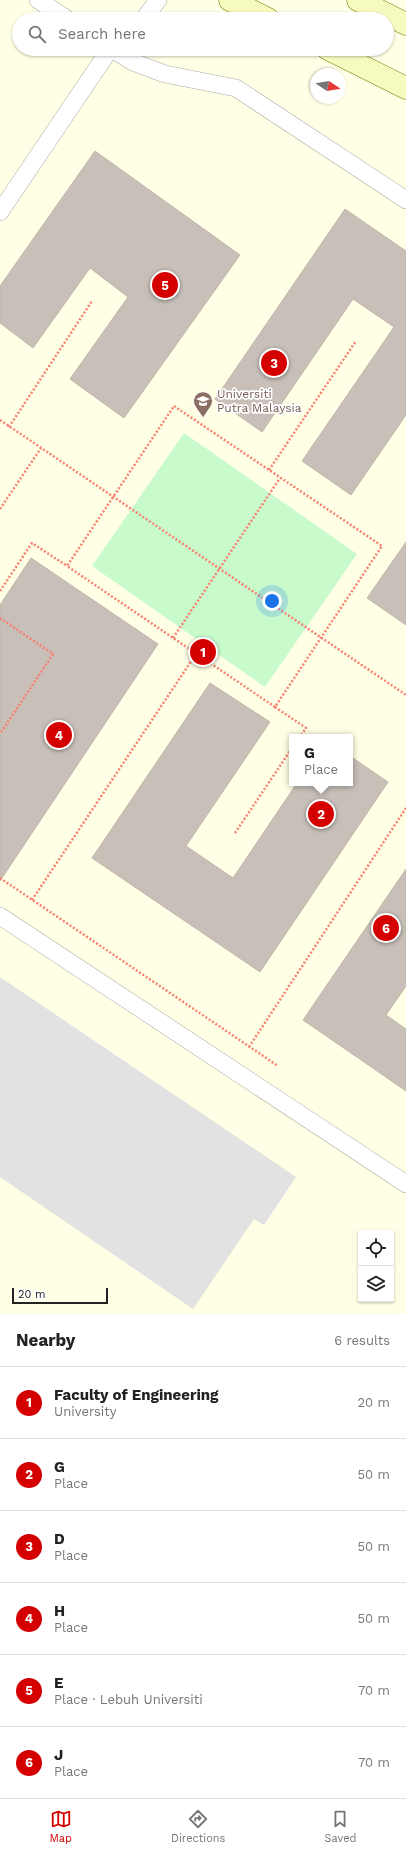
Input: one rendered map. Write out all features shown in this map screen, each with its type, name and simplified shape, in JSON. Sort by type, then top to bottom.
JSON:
[{"type":"street","points":[[230,0],[254,12]]},
{"type":"street","points":[[358,0],[382,12]]},
{"type":"street","points":[[394,18],[406,24]]},
{"type":"street","points":[[342,56],[406,88]]},
{"type":"lane","points":[[38,0],[56,12]]},
{"type":"lane","points":[[149,12],[158,0]]},
{"type":"lane","points":[[0,212],[106,56]]},
{"type":"lane","points":[[123,56],[133,62],[165,74],[236,88],[406,200]]},
{"type":"lane","points":[[0,916],[406,1184]]},
{"type":"path","points":[[9,426],[92,301]]},
{"type":"path","points":[[269,470],[356,341]]},
{"type":"path","points":[[67,566],[174,406],[382,546],[274,707]]},
{"type":"path","points":[[0,420],[406,695]]},
{"type":"path","points":[[0,508],[41,448]]},
{"type":"path","points":[[172,638],[280,478]]},
{"type":"path","points":[[0,591],[32,543],[306,728],[302,734]]},
{"type":"path","points":[[0,618],[53,654],[0,734]]},
{"type":"path","points":[[32,900],[196,654]]},
{"type":"path","points":[[235,833],[289,752]]},
{"type":"path","points":[[249,1047],[406,808]]},
{"type":"path","points":[[0,878],[282,1069]]},
{"type":"shaded area","name":"Universiti Putra Malaysia","points":[[0,0],[406,0],[406,1314],[0,1314]]},
{"type":"shaded area","points":[[0,977],[296,1177],[264,1225],[254,1219],[193,1309],[0,1177]]},
{"type":"green space","points":[[184,433],[357,554],[265,687],[92,566]]},
{"type":"building","points":[[95,151],[240,255],[124,418],[70,379],[128,297],[90,268],[33,348],[0,323],[0,286]]},
{"type":"building","points":[[345,209],[406,251],[406,415],[351,495],[302,461],[394,327],[353,299],[262,432],[215,399]]},
{"type":"building","points":[[406,542],[406,625],[367,598]]},
{"type":"building","points":[[31,558],[158,644],[0,881],[0,605]]},
{"type":"building","points":[[210,683],[270,722],[186,846],[233,878],[295,786],[353,786],[353,758],[388,782],[260,972],[92,858]]},
{"type":"building","points":[[406,869],[406,986],[386,1015],[406,1029],[406,1091],[303,1020]]},
{"type":"place","name":"E","points":[[165,285]]},
{"type":"place","name":"D","points":[[274,363]]},
{"type":"place","name":"Universiti Putra Malaysia","points":[[203,418]]},
{"type":"place","name":"Faculty of Engineering","points":[[203,652]]},
{"type":"place","name":"H","points":[[59,735]]},
{"type":"place","name":"G","points":[[321,814]]},
{"type":"place","name":"J","points":[[386,928]]}]
